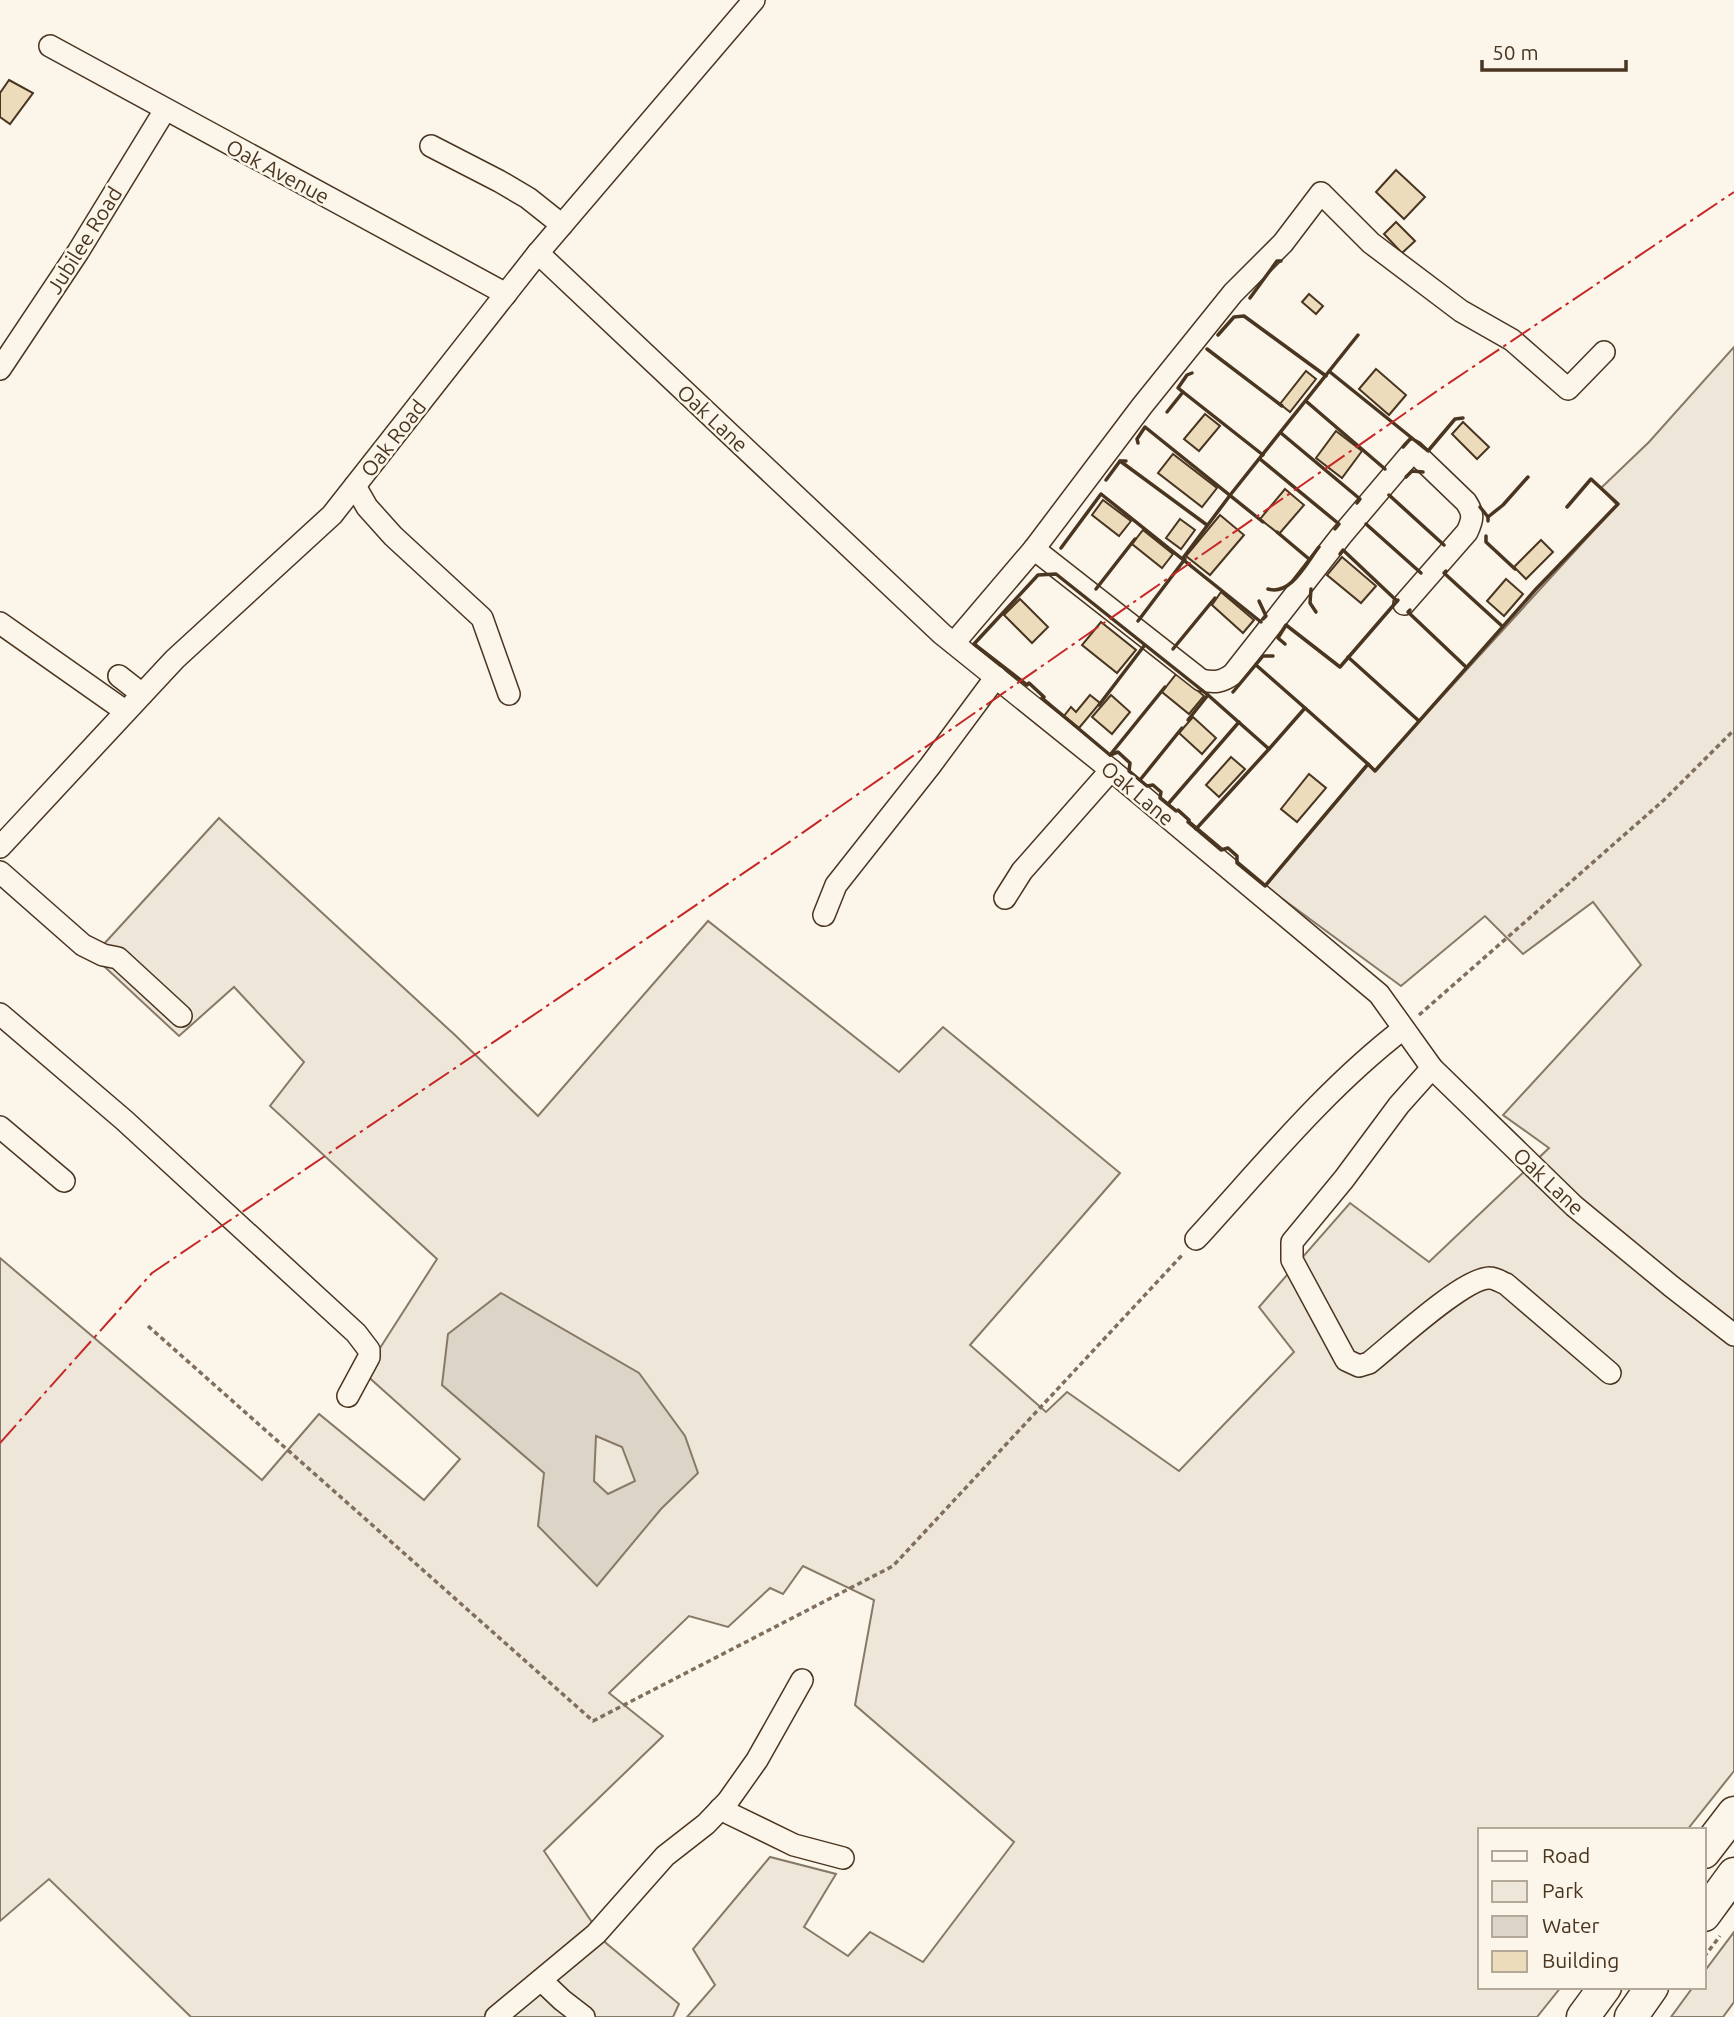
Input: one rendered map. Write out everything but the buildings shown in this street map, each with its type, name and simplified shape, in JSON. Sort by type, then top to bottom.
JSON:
[{"type":"highway","points":[[1706,1849],[1734,1814]]},
{"type":"highway","points":[[1706,1912],[1734,1874]]},
{"type":"highway","points":[[1583,2017],[1604,1989]]},
{"type":"highway","points":[[1631,2017],[1651,1989]]},
{"type":"street","name":"Oak Road","points":[[0,847],[142,694],[243,595],[332,515],[538,253],[754,0]]},
{"type":"street","name":"Oak Avenue","points":[[50,46],[506,294]]},
{"type":"street","name":"Jubilee Road","points":[[0,369],[78,252],[165,110]]},
{"type":"street","points":[[431,146],[509,186],[562,225]]},
{"type":"street","points":[[954,643],[1034,549],[1150,396],[1233,293],[1283,243],[1321,193],[1371,243],[1461,311],[1512,340],[1568,389],[1604,352]]},
{"type":"street","name":"Oak Lane","points":[[538,253],[954,643],[1379,994],[1432,1068],[1574,1206],[1734,1335]]},
{"type":"street","points":[[1034,549],[1201,680],[1214,683],[1233,674],[1341,536],[1413,451],[1466,502],[1472,511],[1473,520],[1467,532],[1404,604]]},
{"type":"street","points":[[355,486],[367,507],[393,536],[482,618],[509,694]]},
{"type":"street","points":[[0,623],[125,711]]},
{"type":"street","points":[[119,676],[142,694]]},
{"type":"street","points":[[824,915],[836,885],[996,677]]},
{"type":"street","points":[[1005,898],[1022,871],[1111,770]]},
{"type":"street","points":[[0,872],[83,945],[103,955],[118,958],[181,1017]]},
{"type":"street","points":[[0,1014],[124,1120],[356,1333],[369,1350],[369,1357],[348,1396]]},
{"type":"street","points":[[1196,1239],[1320,1104],[1381,1046],[1403,1029]]},
{"type":"street","points":[[1432,1068],[1399,1105],[1344,1179],[1292,1241],[1292,1260],[1346,1360],[1359,1366],[1369,1363],[1452,1296],[1474,1282],[1491,1278],[1506,1284],[1610,1373]]},
{"type":"street","points":[[0,1127],[64,1181]]},
{"type":"street","points":[[496,2017],[596,1934],[665,1856],[706,1824],[720,1809],[757,1760],[802,1680]]},
{"type":"street","points":[[720,1809],[794,1845],[843,1858]]},
{"type":"street","points":[[541,1980],[584,2017]]},
{"type":"path","points":[[1403,1029],[1664,800],[1734,730]]},
{"type":"path","points":[[148,1326],[593,1720],[893,1566],[1196,1239]]},
{"type":"green space","points":[[1734,347],[1734,1771],[1689,1828],[1478,1828],[1478,1989],[1559,1989],[1537,2017],[687,2017],[715,1985],[693,1949],[770,1857],[836,1874],[804,1927],[848,1956],[870,1932],[923,1962],[1014,1842],[855,1705],[874,1600],[803,1566],[783,1594],[770,1588],[728,1627],[689,1616],[609,1693],[663,1736],[544,1851],[606,1943],[679,2004],[673,2017],[191,2017],[49,1879],[0,1921],[0,1258],[262,1480],[319,1414],[424,1500],[460,1459],[364,1373],[437,1259],[270,1106],[304,1062],[234,987],[179,1036],[93,956],[219,818],[456,1036],[538,1116],[708,921],[899,1072],[943,1027],[1120,1173],[970,1345],[1046,1412],[1067,1392],[1179,1471],[1294,1352],[1259,1307],[1350,1203],[1429,1262],[1549,1148],[1503,1115],[1641,965],[1593,902],[1523,954],[1485,916],[1401,986],[1265,886],[1368,764],[1375,770],[1617,505],[1601,488],[1649,442]]},
{"type":"green space","points":[[1734,1932],[1734,2002],[1723,2017],[1671,2017],[1692,1989],[1706,1989],[1706,1969]]},
{"type":"water","points":[[501,1293],[639,1373],[685,1436],[698,1473],[661,1509],[597,1586],[538,1526],[544,1473],[442,1385],[448,1334]],"holes":[[[596,1436],[622,1447],[635,1481],[608,1494],[594,1481]]]},
{"type":"wall","points":[[1250,298],[1277,261],[1281,261]]},
{"type":"wall","points":[[1218,335],[1234,317],[1244,316],[1326,376]]},
{"type":"wall","points":[[1183,558],[1358,335]]},
{"type":"wall","points":[[1207,349],[1282,406]]},
{"type":"wall","points":[[1330,372],[1428,451],[1455,419],[1463,418]]},
{"type":"wall","points":[[1192,373],[1187,375],[1178,388],[1263,455]]},
{"type":"wall","points":[[1167,412],[1183,392]]},
{"type":"wall","points":[[1307,402],[1385,469]]},
{"type":"wall","points":[[1138,443],[1137,439],[1145,427],[1263,522]]},
{"type":"wall","points":[[1281,433],[1360,499],[1357,503]]},
{"type":"wall","points":[[1403,447],[1411,438]]},
{"type":"wall","points":[[1260,459],[1339,524],[1335,529]]},
{"type":"wall","points":[[1120,461],[1207,525]]},
{"type":"wall","points":[[1106,480],[1120,461],[1126,461]]},
{"type":"wall","points":[[1406,477],[1412,471],[1423,472]]},
{"type":"wall","points":[[1488,517],[1503,505],[1528,477]]},
{"type":"wall","points":[[1368,764],[1375,771],[1536,589],[1618,504],[1591,479],[1567,507]]},
{"type":"wall","points":[[1061,548],[1101,494],[1261,622]]},
{"type":"wall","points":[[1389,495],[1444,545]]},
{"type":"wall","points":[[1480,507],[1488,521]]},
{"type":"wall","points":[[1366,524],[1421,573]]},
{"type":"wall","points":[[1277,532],[1309,559]]},
{"type":"wall","points":[[1486,536],[1486,542],[1515,569]]},
{"type":"wall","points":[[1096,589],[1135,539]]},
{"type":"wall","points":[[1268,589],[1276,590],[1291,583],[1319,547]]},
{"type":"wall","points":[[1340,554],[1343,550],[1397,601]]},
{"type":"wall","points":[[1138,621],[1185,559]]},
{"type":"wall","points":[[1446,571],[1444,573],[1502,626]]},
{"type":"wall","points":[[1056,574],[1208,695],[1269,749],[1305,708],[1368,764],[1265,886],[1237,863],[1237,856],[1228,848],[1221,850],[1178,810],[1160,798],[1161,792],[1153,785],[1147,786],[1129,771],[1130,763],[1118,752],[1110,755],[1042,698],[1044,697],[1029,683],[1027,685],[974,644],[1038,575],[1056,574]]},
{"type":"wall","points":[[1311,589],[1310,603],[1316,612]]},
{"type":"wall","points":[[1173,649],[1215,598]]},
{"type":"wall","points":[[1285,644],[1278,638],[1286,625],[1340,667],[1398,600]]},
{"type":"wall","points":[[1259,601],[1266,616],[1263,619]]},
{"type":"wall","points":[[1410,610],[1408,612],[1466,667]]},
{"type":"wall","points":[[1099,705],[1144,646]]},
{"type":"wall","points":[[1233,692],[1263,656],[1273,656]]},
{"type":"wall","points":[[1348,657],[1419,721]]},
{"type":"wall","points":[[1256,665],[1305,708]]},
{"type":"wall","points":[[1110,755],[1165,687]]},
{"type":"wall","points":[[1188,720],[1208,695]]},
{"type":"wall","points":[[1168,804],[1239,722]]},
{"type":"wall","points":[[1140,780],[1182,728]]},
{"type":"wall","points":[[1196,829],[1269,749]]},
{"type":"power","points":[[0,1443],[152,1273],[785,845],[1437,391],[1734,192]]}]
